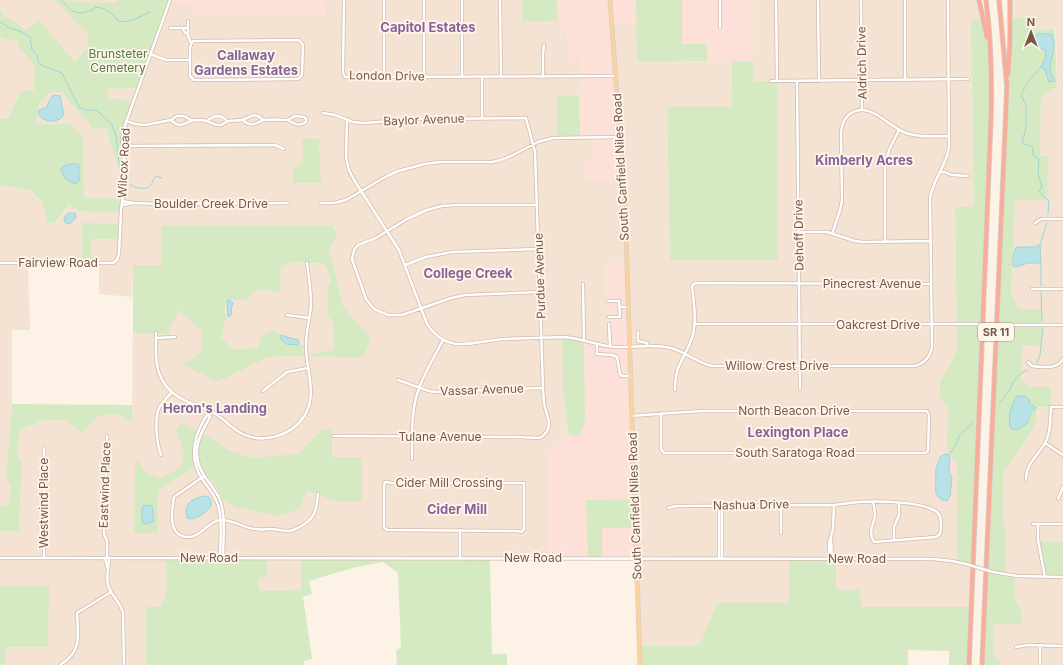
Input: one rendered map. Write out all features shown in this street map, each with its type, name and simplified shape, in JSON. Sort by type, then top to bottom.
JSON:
[{"type":"highway","points":[[979,0],[990,49]]},
{"type":"highway","name":"SR 11","points":[[969,665],[992,96],[986,0]]},
{"type":"highway","name":"SR 11","points":[[982,665],[1007,86],[999,0]]},
{"type":"highway","points":[[1007,86],[1010,52],[1010,0]]},
{"type":"main road","name":"South Canfield Niles Road","points":[[610,0],[624,196],[640,665]]},
{"type":"street","name":"Wilcox Road","points":[[116,261],[119,254],[122,200],[126,174],[123,135],[126,121],[170,0]]},
{"type":"street","name":"London Drive","points":[[344,0],[343,75],[347,77],[616,76]]},
{"type":"street","points":[[384,0],[384,77]]},
{"type":"street","points":[[424,0],[424,77]]},
{"type":"street","points":[[462,0],[462,77]]},
{"type":"street","points":[[500,0],[500,76]]},
{"type":"street","points":[[720,0],[720,27]]},
{"type":"street","points":[[776,0],[776,82]]},
{"type":"street","points":[[818,0],[819,81]]},
{"type":"street","name":"Aldrich Drive","points":[[832,234],[842,200],[842,126],[848,116],[855,111],[862,109],[861,0]]},
{"type":"street","points":[[905,0],[905,80]]},
{"type":"street","points":[[931,325],[931,194],[948,154],[949,136],[948,0]]},
{"type":"street","points":[[188,21],[188,33],[191,43],[190,76],[194,80],[298,79],[302,76],[303,44],[299,40],[195,41],[191,43]]},
{"type":"street","points":[[170,28],[188,28]]},
{"type":"street","points":[[183,28],[185,33],[188,33]]},
{"type":"street","points":[[542,77],[544,45]]},
{"type":"street","points":[[150,54],[166,60],[190,60]]},
{"type":"street","points":[[482,77],[482,118]]},
{"type":"street","points":[[772,81],[968,79]]},
{"type":"street","name":"Dehoff Drive","points":[[797,81],[800,389]]},
{"type":"street","points":[[862,109],[874,112],[899,130],[918,136],[949,136]]},
{"type":"street","name":"Baylor Avenue","points":[[323,113],[364,123],[418,119],[526,118]]},
{"type":"street","points":[[126,121],[145,125],[171,120],[177,116],[184,116],[191,120],[207,121],[212,124],[219,125],[227,121],[243,120],[254,116],[258,116],[264,120],[288,120],[294,116],[302,116],[306,120],[304,124],[299,125],[288,120]]},
{"type":"street","points":[[207,121],[214,116],[222,117],[227,121]]},
{"type":"street","name":"Purdue Avenue","points":[[526,118],[535,152],[543,388],[544,404],[549,424],[545,434]]},
{"type":"street","points":[[347,119],[347,163],[351,175],[399,250],[421,309],[430,328],[443,340],[425,372],[419,387],[414,410],[412,459]]},
{"type":"street","points":[[171,120],[175,124],[181,125],[186,124],[191,120]]},
{"type":"street","points":[[243,120],[250,125],[258,124],[264,120]]},
{"type":"street","points":[[885,242],[885,166],[889,150],[899,130]]},
{"type":"street","points":[[320,203],[343,201],[387,176],[413,167],[440,162],[496,161],[511,156],[543,140],[553,138],[620,137]]},
{"type":"street","points":[[123,146],[275,145],[284,149]]},
{"type":"street","points":[[940,172],[945,172],[951,175],[968,176]]},
{"type":"street","name":"Boulder Creek Drive","points":[[122,200],[134,203]]},
{"type":"street","name":"Boulder Creek Drive","points":[[122,204],[288,203]]},
{"type":"street","points":[[537,205],[442,206],[416,214],[371,241],[358,245],[353,253],[353,262],[366,297],[374,308],[388,315],[402,315],[451,298],[465,295],[540,292]]},
{"type":"street","points":[[1035,223],[1041,219],[1063,219]]},
{"type":"street","points":[[799,232],[823,232],[858,242],[931,241]]},
{"type":"street","points":[[405,265],[452,252],[539,249]]},
{"type":"street","name":"Fairview Road","points":[[0,263],[113,263],[116,261]]},
{"type":"street","points":[[156,333],[157,367],[161,379],[171,393],[220,417],[235,430],[249,437],[265,438],[281,435],[295,426],[302,419],[308,409],[311,396],[306,344],[311,305],[307,262]]},
{"type":"street","name":"Pinecrest Avenue","points":[[694,324],[694,294],[692,288],[694,283],[697,282],[703,284],[931,284]]},
{"type":"street","points":[[583,284],[584,340]]},
{"type":"street","points":[[1032,289],[1063,288]]},
{"type":"street","points":[[608,301],[619,301],[620,307],[620,317],[609,317]]},
{"type":"street","points":[[620,307],[628,307]]},
{"type":"street","points":[[287,315],[309,318]]},
{"type":"street","points":[[610,324],[610,346]]},
{"type":"street","points":[[675,390],[676,371],[691,339],[694,324]]},
{"type":"street","name":"Oakcrest Drive","points":[[694,324],[1063,325]]},
{"type":"street","name":"Willow Crest Drive","points":[[443,340],[453,344],[465,346],[501,340],[564,337],[610,346],[667,347],[701,363],[713,366],[911,366],[920,364],[926,360],[931,350],[931,325]]},
{"type":"street","points":[[638,332],[638,341],[647,343],[647,346]]},
{"type":"street","points":[[156,338],[175,337]]},
{"type":"street","points":[[597,344],[597,354],[612,355],[617,357],[620,374],[622,376],[630,376]]},
{"type":"street","points":[[1028,362],[1032,366],[1053,367],[1061,363],[1063,359]]},
{"type":"street","points":[[263,390],[287,372],[308,368]]},
{"type":"street","name":"Vassar Avenue","points":[[398,380],[436,392],[543,388]]},
{"type":"street","points":[[161,455],[158,447],[157,415],[161,404],[171,393]]},
{"type":"street","points":[[1026,480],[1027,470],[1045,443],[1050,430],[1051,407],[1063,407]]},
{"type":"street","name":"North Beacon Drive","points":[[632,416],[704,411],[928,411],[927,452]]},
{"type":"street","points":[[210,413],[206,416],[197,433],[193,449],[196,467],[216,499],[222,520],[222,558]]},
{"type":"street","name":"South Saratoga Road","points":[[661,413],[661,449],[664,453],[927,452]]},
{"type":"street","name":"Tulane Avenue","points":[[334,436],[534,438],[541,437],[545,434]]},
{"type":"street","name":"Eastwind Place","points":[[106,436],[104,534],[107,541],[107,558],[109,565],[107,568],[108,584],[111,592]]},
{"type":"street","points":[[1045,443],[1063,455]]},
{"type":"street","name":"Westwind Place","points":[[44,448],[44,558]]},
{"type":"street","points":[[203,477],[174,497],[172,523],[175,531],[182,536],[192,537],[213,523],[222,520],[232,521],[255,529],[290,531],[301,526],[312,517],[318,494]]},
{"type":"street","name":"Cider Mill Crossing","points":[[387,482],[524,483],[524,529],[522,532],[460,530],[387,530],[384,527],[384,484],[387,482]]},
{"type":"street","points":[[1058,499],[1063,487]]},
{"type":"street","points":[[873,502],[875,512],[872,528],[872,542],[876,543],[894,541],[893,532],[899,515],[899,503]]},
{"type":"street","name":"Nashua Drive","points":[[668,508],[677,506],[834,505],[873,502],[922,506],[938,513],[940,516],[940,534],[936,537],[894,541]]},
{"type":"street","points":[[781,505],[781,533]]},
{"type":"street","points":[[831,558],[834,505]]},
{"type":"street","points":[[720,506],[720,558]]},
{"type":"street","points":[[1033,524],[1063,524]]},
{"type":"street","points":[[1038,524],[1038,540],[1045,577]]},
{"type":"street","points":[[460,530],[460,558]]},
{"type":"street","name":"New Road","points":[[0,558],[933,559],[952,561],[994,572],[1017,576],[1063,577]]},
{"type":"street","points":[[60,665],[75,651],[77,645],[77,614],[111,592],[122,607],[124,665]]},
{"type":"street","points":[[1016,647],[1040,645],[1063,646]]},
{"type":"street","points":[[1040,645],[1040,665]]},
{"type":"street","points":[[64,662],[67,665]]},
{"type":"shaded area","points":[[0,0],[119,0],[91,45],[69,65],[34,91],[21,91],[8,119],[0,119],[0,23],[4,17],[0,9]]},
{"type":"shaded area","points":[[170,0],[324,0],[323,15],[192,16],[192,3],[169,3]]},
{"type":"shaded area","points":[[324,0],[522,0],[523,22],[558,21],[567,32],[569,57],[581,57],[583,96],[557,96],[594,138],[594,161],[585,162],[586,180],[623,179],[611,24],[637,24],[637,62],[732,61],[731,107],[667,107],[670,260],[777,260],[777,82],[753,81],[753,0],[979,0],[989,49],[972,96],[974,207],[955,207],[957,353],[940,382],[948,408],[948,449],[957,463],[957,561],[973,566],[971,607],[860,607],[789,559],[789,603],[717,603],[699,646],[639,646],[636,539],[606,263],[608,346],[563,395],[569,437],[548,455],[549,558],[301,558],[301,590],[258,591],[258,578],[166,558],[167,589],[161,607],[146,608],[146,665],[0,665],[0,531],[19,531],[22,464],[17,455],[20,430],[44,420],[66,420],[82,432],[96,417],[118,414],[132,423],[133,333],[156,333],[179,310],[201,330],[201,351],[184,364],[218,382],[268,357],[303,356],[303,345],[298,345],[298,340],[281,335],[275,330],[258,348],[233,349],[221,337],[226,320],[225,299],[247,301],[254,291],[268,290],[279,293],[281,266],[301,261],[309,264],[321,263],[326,266],[331,281],[327,290],[328,317],[334,323],[334,350],[312,353],[363,358],[370,339],[343,306],[329,248],[338,235],[161,227],[161,265],[133,265],[132,297],[99,294],[99,263],[28,263],[30,330],[12,330],[12,404],[6,478],[11,487],[8,506],[0,506],[0,185],[30,191],[43,203],[56,223],[69,204],[122,198],[84,198],[83,136],[69,124],[37,124],[37,108],[41,101],[52,92],[63,92],[76,111],[86,117],[91,125],[106,128],[112,149],[118,99],[108,99],[108,89],[137,88],[169,3],[192,3],[192,16],[324,15]]},
{"type":"shaded area","points":[[557,0],[636,0],[637,24],[612,24],[623,179],[585,180],[585,162],[594,161],[594,138],[580,138],[579,96],[583,96],[581,57],[569,57],[567,32],[558,21]]},
{"type":"shaded area","points":[[682,0],[753,0],[753,61],[707,61],[707,44],[682,44]]},
{"type":"shaded area","points":[[1010,0],[1063,0],[1063,542],[1039,542],[1063,577],[1063,665],[1002,665],[993,655],[994,623],[1020,624],[1021,609],[1015,597],[1015,576],[1006,575],[1006,528],[1003,521],[1003,473],[1030,435],[1036,422],[1037,407],[1050,407],[1021,379],[1022,345],[1041,345],[1043,328],[1019,309],[1011,294],[1015,200],[1047,200],[1047,156],[1040,156],[1041,95],[1057,86],[1056,30],[1032,30],[1010,19]]},
{"type":"shaded area","points":[[627,262],[637,558],[549,558],[548,454],[569,437],[569,435],[580,435],[584,340],[608,346],[606,263]]},
{"type":"green space","name":"Brunsteter Cemetery","points":[[51,0],[116,3],[119,0],[170,0],[137,88],[108,89],[108,99],[118,99],[132,103],[123,135],[125,167],[119,166],[106,128],[91,129],[88,120],[75,109],[63,92],[52,92],[41,101],[37,108],[37,124],[69,124],[83,136],[84,198],[122,198],[121,212],[80,211],[69,204],[55,223],[48,223],[43,203],[31,191],[0,185],[0,119],[8,119],[21,91],[34,91],[35,67],[17,44],[19,40],[5,39],[0,36],[0,9],[5,17],[16,22],[26,31],[39,20],[74,61],[88,48],[88,32],[78,25],[58,3]],"holes":[[[76,163],[79,165],[79,181],[76,184],[66,179],[61,169]]]},
{"type":"green space","points":[[522,0],[557,0],[558,21],[523,22]]},
{"type":"green space","points":[[636,0],[682,0],[682,44],[707,44],[707,61],[637,62]]},
{"type":"green space","points":[[1024,18],[1032,30],[1055,30],[1057,87],[1041,96],[1040,156],[1048,156],[1047,200],[1015,200],[1011,294],[1019,309],[1042,309],[1043,328],[1041,345],[1022,345],[1021,379],[1030,387],[1051,387],[1051,407],[1037,407],[1036,422],[1030,435],[1003,473],[1003,521],[1006,528],[1006,575],[1015,576],[1015,597],[1021,609],[1021,624],[994,624],[993,655],[1002,665],[982,665],[1007,86],[1010,52],[1010,19]],"holes":[[[1024,396],[1029,399],[1034,409],[1027,424]]]},
{"type":"green space","points":[[983,19],[989,49],[991,75],[973,566],[957,562],[957,464],[947,449],[948,408],[940,397],[940,382],[957,352],[955,207],[974,207],[971,20]]},
{"type":"green space","points":[[732,61],[753,61],[753,81],[777,81],[778,260],[670,260],[667,107],[731,107]]},
{"type":"green space","points":[[557,96],[579,96],[580,138],[557,138]]},
{"type":"green space","points":[[302,139],[319,139],[321,183],[293,183],[293,170],[303,160]]},
{"type":"green space","points":[[82,223],[120,224],[120,239],[91,239],[91,263],[82,263]]},
{"type":"green space","points":[[161,226],[332,226],[338,235],[329,248],[343,306],[371,339],[363,358],[309,356],[312,353],[334,350],[334,323],[328,317],[327,290],[331,281],[326,266],[321,263],[309,264],[301,261],[281,266],[280,293],[268,290],[254,291],[247,301],[225,299],[226,320],[221,337],[233,349],[258,348],[260,337],[275,330],[281,335],[281,339],[291,345],[303,345],[303,356],[268,357],[218,382],[183,365],[201,351],[201,330],[179,310],[168,334],[133,333],[133,265],[161,265]]},
{"type":"green space","points":[[562,337],[584,340],[585,421],[580,436],[569,435],[563,395]]},
{"type":"green space","points":[[12,404],[132,405],[132,423],[118,414],[96,417],[82,433],[66,420],[44,420],[20,430],[17,455],[22,464],[19,531],[0,531],[0,506],[8,505],[11,487],[6,478]]},
{"type":"green space","points":[[181,423],[210,437],[226,449],[250,458],[298,454],[323,429],[332,429],[332,457],[362,457],[362,501],[336,501],[307,491],[300,509],[278,516],[236,507],[223,499],[200,463],[158,491],[158,533],[134,533],[135,460],[138,460],[143,470],[160,479],[180,468],[184,452],[176,431]],"holes":[[[153,508],[150,524],[143,523]]]},
{"type":"green space","points":[[635,499],[636,528],[602,528],[602,558],[588,558],[586,500]]},
{"type":"green space","points":[[1038,542],[1063,542],[1063,577],[1045,577]]},
{"type":"green space","points":[[166,558],[266,558],[267,576],[258,578],[259,591],[301,590],[301,558],[490,558],[492,654],[507,654],[507,665],[397,665],[396,651],[401,647],[398,573],[383,562],[352,568],[309,581],[312,594],[303,597],[312,659],[304,661],[304,665],[146,665],[146,607],[161,607],[167,589]]},
{"type":"green space","points":[[789,558],[836,559],[836,590],[860,590],[861,607],[971,607],[969,665],[949,665],[949,651],[908,650],[908,665],[640,665],[639,646],[699,646],[717,603],[789,603]]},
{"type":"green space","points":[[0,586],[49,586],[48,647],[5,647],[5,665],[0,665]]},
{"type":"water","points":[[1039,33],[1052,34],[1054,45],[1050,68],[1055,81],[1049,82],[1045,70],[1041,67],[1046,56],[1045,50],[1041,49],[1037,42],[1036,35]]},
{"type":"water","points":[[53,95],[60,96],[64,115],[58,120],[50,121],[43,119],[38,113],[39,110],[47,107]]},
{"type":"water","points":[[76,163],[79,165],[79,181],[76,184],[66,179],[61,169],[63,166]]},
{"type":"water","points":[[70,213],[75,213],[76,218],[71,223],[67,224],[64,218]]},
{"type":"water","points":[[1040,245],[1041,263],[1028,263],[1016,267],[1013,266],[1014,253],[1017,247],[1035,247]]},
{"type":"water","points":[[227,300],[230,300],[233,303],[231,309],[232,314],[228,317]]},
{"type":"water","points":[[281,335],[298,340],[298,345],[286,344],[281,339]]},
{"type":"water","points":[[1017,396],[1024,396],[1029,399],[1030,403],[1036,408],[1031,413],[1027,424],[1017,430],[1011,429],[1009,421],[1011,408]]},
{"type":"water","points":[[945,454],[949,455],[950,457],[949,472],[952,478],[950,496],[947,501],[940,499],[936,493],[936,467],[940,457]]},
{"type":"water","points":[[204,496],[209,497],[211,506],[199,516],[191,519],[187,518],[186,509],[189,503]]},
{"type":"water","points":[[143,506],[152,506],[154,521],[147,524],[143,523],[142,512]]},
{"type":"waterway","points":[[61,0],[72,11],[82,13],[93,10],[95,7],[105,9],[117,20],[125,22],[134,20],[150,12]]},
{"type":"waterway","points":[[0,22],[30,37],[32,49],[38,57],[38,62],[41,65],[62,73],[79,107],[85,110],[96,110],[112,124],[116,136],[121,179],[123,180]]},
{"type":"waterway","points":[[1041,67],[1027,83],[1021,95],[1026,105],[1026,128],[1022,142],[1032,147],[1033,155],[1039,159],[1038,175],[1042,186],[1039,192],[1049,201],[1048,214]]},
{"type":"waterway","points":[[126,182],[131,186],[145,188],[151,185],[156,176],[162,178]]},
{"type":"waterway","points":[[1040,245],[1047,223]]},
{"type":"waterway","points":[[1041,263],[1041,286]]},
{"type":"waterway","points":[[1041,292],[1042,321]]},
{"type":"waterway","points":[[1037,363],[1040,355],[1043,328]]},
{"type":"waterway","points":[[999,403],[1008,393],[1017,377],[1028,370]]},
{"type":"waterway","points":[[949,455],[956,445],[960,435],[974,422]]},
{"type":"district","name":"Capitol Estates","points":[[428,27]]},
{"type":"district","name":"Callaway Gardens Estates","points":[[246,62]]},
{"type":"district","name":"Kimberly Acres","points":[[864,160]]},
{"type":"district","name":"College Creek","points":[[468,273]]},
{"type":"district","name":"Heron's Landing","points":[[215,408]]},
{"type":"district","name":"Lexington Place","points":[[798,432]]},
{"type":"district","name":"Cider Mill","points":[[457,509]]}]
